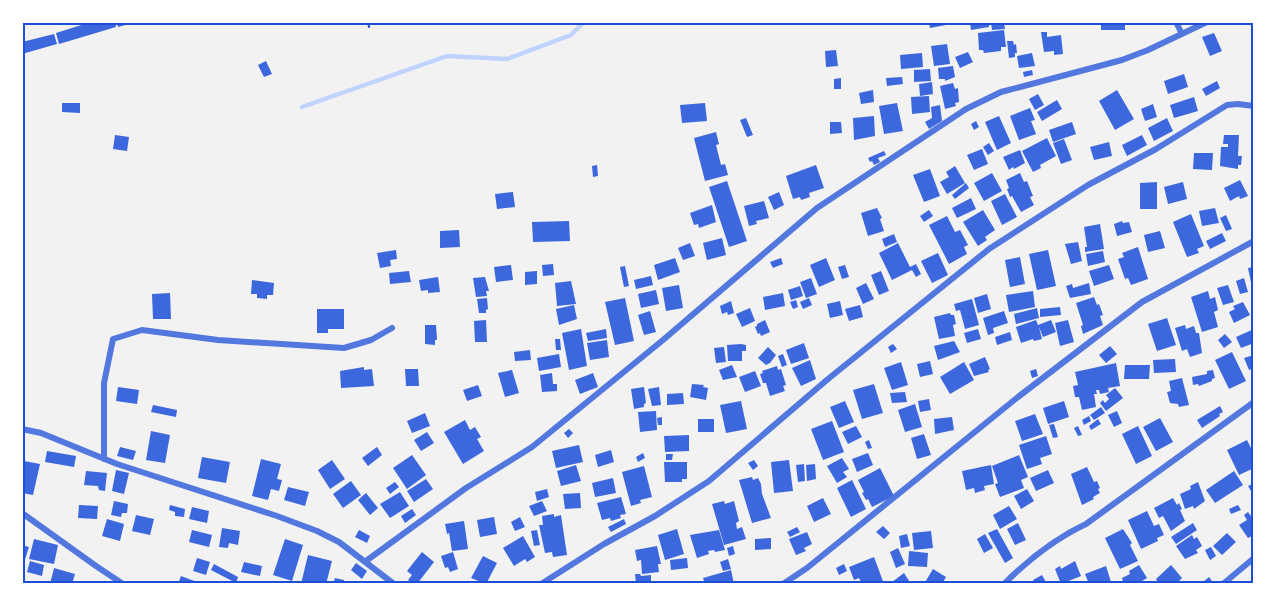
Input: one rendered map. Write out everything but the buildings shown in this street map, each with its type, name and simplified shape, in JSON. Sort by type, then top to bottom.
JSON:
[{"type":"street","points":[[1176,22],[1182,34]]},
{"type":"street","points":[[366,561],[466,488],[532,447],[663,340],[817,208],[966,109],[1001,92],[1122,60],[1207,22]]},
{"type":"street","points":[[541,584],[710,481],[828,379],[989,249],[1088,185],[1165,144],[1227,105],[1254,106]]},
{"type":"street","points":[[783,584],[1142,302],[1254,241]]},
{"type":"street","points":[[104,459],[104,383],[113,339],[142,330],[218,340],[344,348],[371,340],[392,328]]},
{"type":"street","points":[[1004,584],[1022,566],[1060,536],[1086,524],[1254,402]]},
{"type":"street","points":[[22,429],[41,433],[104,459],[317,531],[339,542],[394,584]]},
{"type":"street","points":[[22,513],[123,584]]},
{"type":"street","points":[[1223,584],[1254,558]]},
{"type":"path","points":[[368,22],[369,27]]},
{"type":"waterway","points":[[302,107],[447,56],[507,59],[571,35],[584,22]]}]
